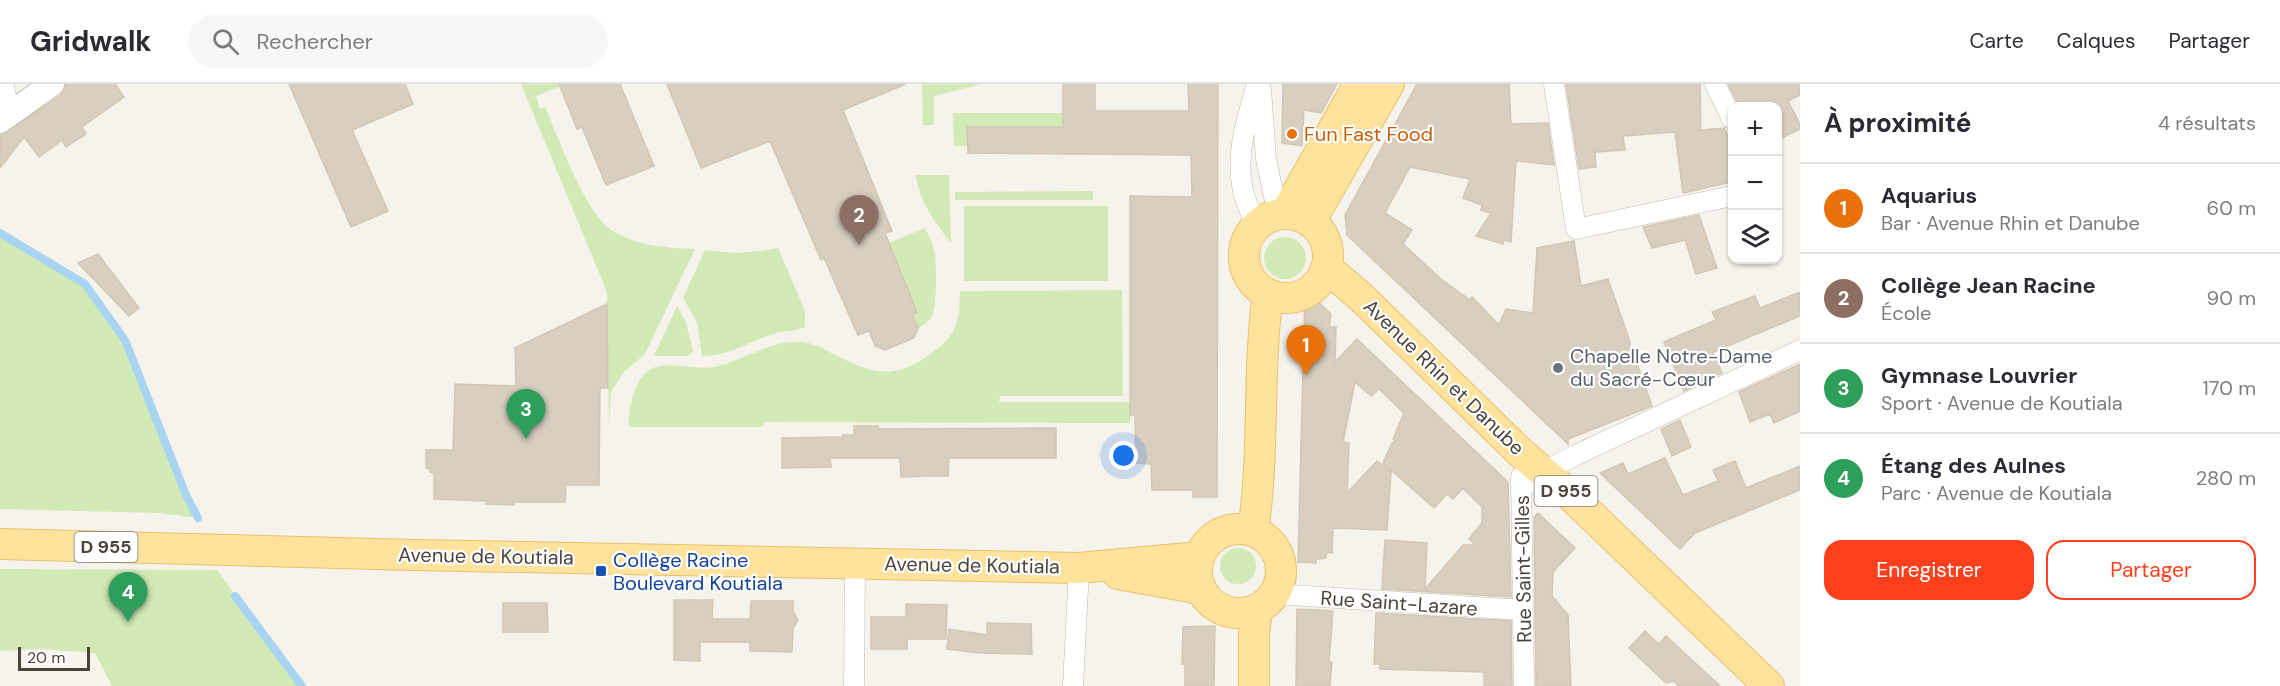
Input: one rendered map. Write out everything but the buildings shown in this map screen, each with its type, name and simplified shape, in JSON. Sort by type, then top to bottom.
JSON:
[{"type":"main road","points":[[1282,219],[1359,84]]},
{"type":"main road","points":[[1282,219],[1324,238],[1328,258],[1327,268],[1320,281],[1310,291],[1297,297],[1282,298],[1268,294],[1253,282],[1244,264],[1244,250],[1248,237],[1282,219],[1389,84]]},
{"type":"main road","name":"Avenue Rhin et Danube","points":[[1327,268],[1362,298],[1521,453],[1532,481],[1569,494],[1769,686]]},
{"type":"main road","points":[[1252,531],[1259,492],[1263,333],[1268,294]]},
{"type":"main road","points":[[1238,686],[1238,639],[1254,606],[1281,576],[1279,557],[1273,545],[1252,531],[1231,530],[1221,533],[1211,539],[1199,557],[1197,579],[1201,590],[1208,601],[1219,609],[1254,606]]},
{"type":"main road","name":"Avenue de Koutiala","points":[[0,544],[1080,568],[1199,557]]},
{"type":"main road","name":"Avenue de Koutiala","points":[[1080,568],[1201,590]]},
{"type":"main road","points":[[1254,606],[1254,686]]},
{"type":"street","points":[[3,84],[5,117]]},
{"type":"street","points":[[5,117],[52,84]]},
{"type":"street","points":[[1259,84],[1266,159],[1282,219]]},
{"type":"street","points":[[1259,84],[1242,138],[1243,192],[1282,219]]},
{"type":"street","points":[[1554,84],[1576,229],[1728,197]]},
{"type":"street","points":[[1715,84],[1728,111]]},
{"type":"street","points":[[1532,481],[1800,350]]},
{"type":"street","name":"Rue Saint-Gilles","points":[[1524,686],[1523,610],[1532,481]]},
{"type":"street","points":[[855,562],[855,686]]},
{"type":"street","points":[[1073,686],[1080,568]]},
{"type":"street","name":"Rue Saint-Lazare","points":[[1254,606],[1523,610]]},
{"type":"green space","points":[[521,84],[566,84],[536,96],[540,109],[545,107],[583,193],[603,223],[624,237],[643,243],[695,249],[645,354],[624,372],[611,392],[609,427],[607,292]]},
{"type":"green space","points":[[922,84],[982,84],[934,96],[934,125],[923,125]]},
{"type":"green space","points":[[953,113],[1063,113],[1063,127],[968,127],[967,146],[954,146]]},
{"type":"green space","points":[[916,175],[949,175],[951,243],[924,203]]},
{"type":"green space","points":[[1093,191],[1093,200],[955,200],[955,192]]},
{"type":"green space","points":[[964,206],[1108,206],[1108,281],[964,281]]},
{"type":"green space","points":[[925,228],[934,250],[936,293],[932,316],[926,324],[918,328],[912,314],[917,311],[890,247],[872,250]]},
{"type":"green space","points":[[0,232],[84,284],[124,339],[186,495],[198,518],[159,513],[0,509]]},
{"type":"green space","points":[[1285,237],[1293,238],[1300,243],[1305,250],[1305,266],[1300,273],[1293,278],[1285,279],[1277,278],[1270,273],[1265,266],[1264,258],[1265,250],[1270,243],[1277,238]]},
{"type":"green space","points":[[778,248],[805,311],[805,327],[773,334],[721,354],[702,356],[697,322],[683,298],[705,250],[742,252]]},
{"type":"green space","points":[[1122,290],[1123,396],[1000,396],[999,402],[1130,402],[1130,423],[764,422],[763,427],[629,427],[631,404],[636,387],[645,373],[657,367],[714,367],[768,347],[801,342],[819,347],[861,367],[884,372],[895,371],[919,362],[947,340],[958,319],[960,291]]},
{"type":"green space","points":[[677,306],[686,322],[693,351],[688,356],[654,356]]},
{"type":"green space","points":[[1238,548],[1251,553],[1256,566],[1251,579],[1238,584],[1225,579],[1220,566],[1225,553]]},
{"type":"green space","points":[[0,569],[217,570],[302,686],[112,686],[95,653],[40,649],[0,651]]},
{"type":"waterway","points":[[0,233],[85,284],[125,340],[186,495],[198,518]]},
{"type":"waterway","points":[[235,596],[302,686]]},
{"type":"place","name":"Fun Fast Food","points":[[1292,134]]},
{"type":"place","name":"Collège Jean Racine","points":[[859,245]]},
{"type":"place","name":"Chapelle Notre-Dame du Sacré-Cœur","points":[[1558,368]]},
{"type":"place","name":"Aquarius","points":[[1306,375]]},
{"type":"place","name":"Gymnase Louvrier","points":[[526,439]]},
{"type":"place","name":"Collège Racine Boulevard Koutiala","points":[[601,571]]},
{"type":"place","name":"Étang des Aulnes","points":[[128,622]]}]
